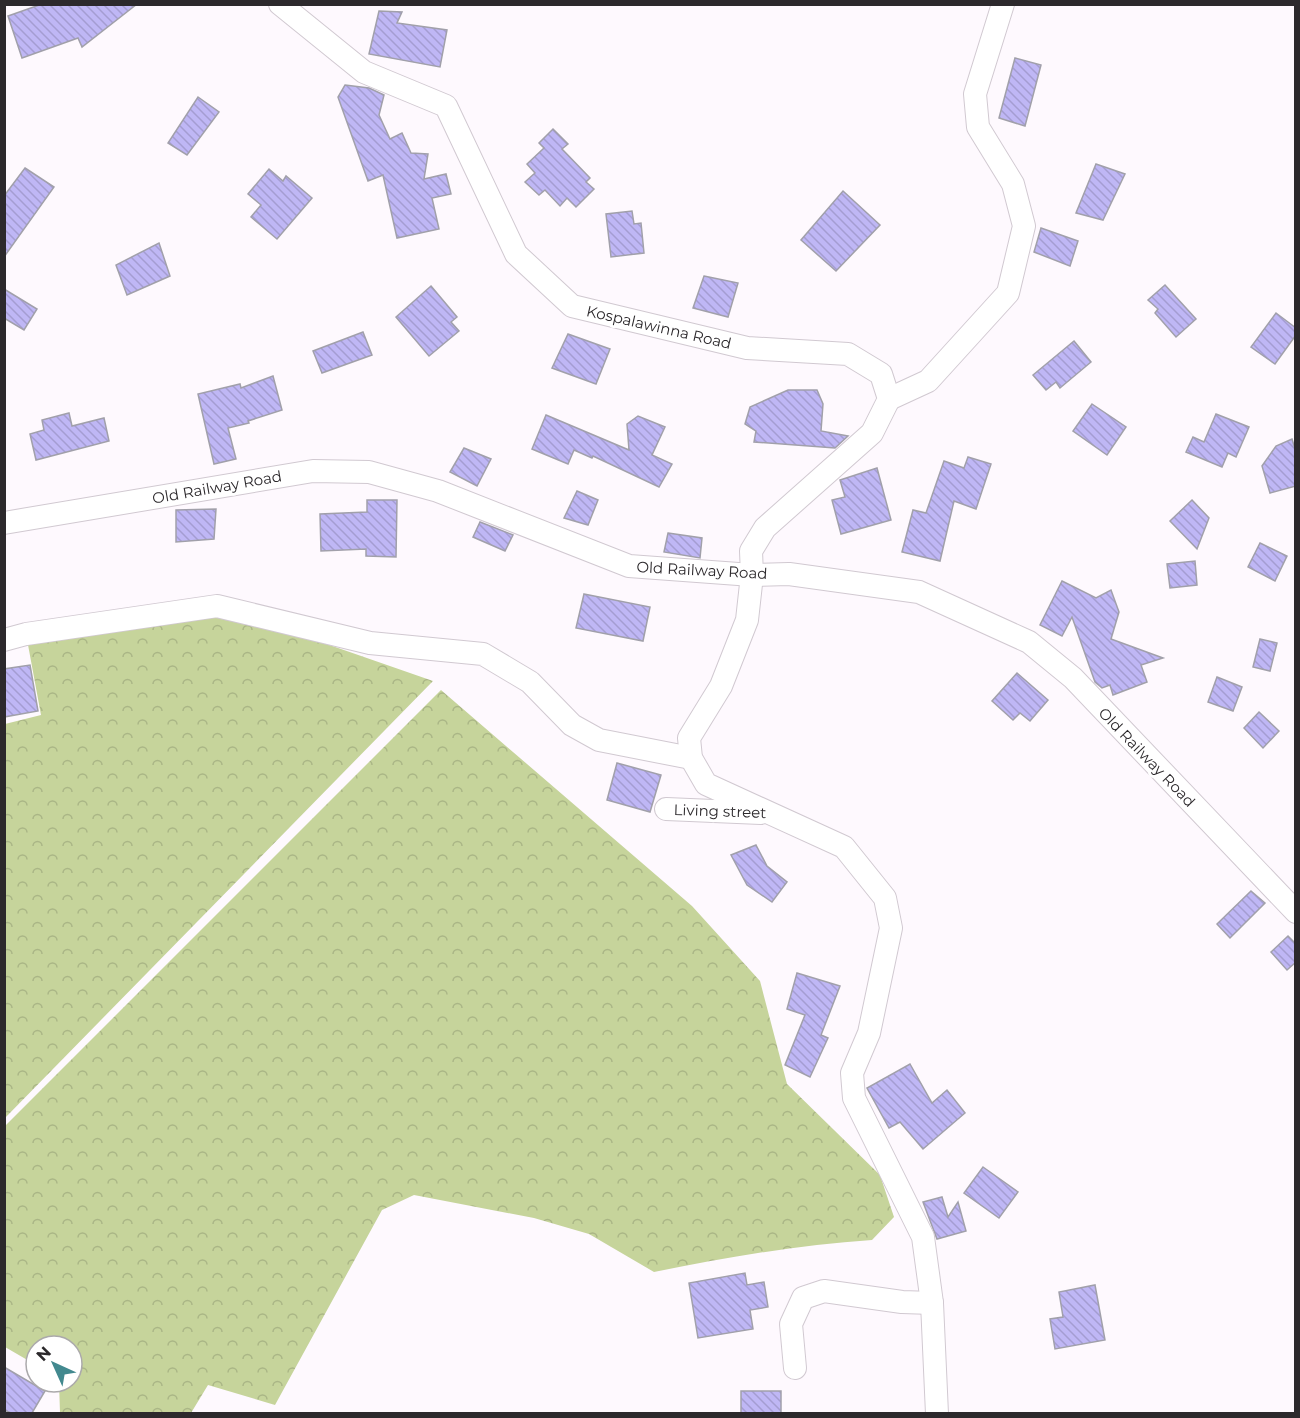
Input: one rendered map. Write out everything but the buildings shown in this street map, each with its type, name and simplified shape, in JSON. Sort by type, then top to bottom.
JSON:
[{"type":"street","name":"Kospalawinna Road","points":[[280,4],[364,72],[446,106],[516,254],[572,306],[747,348],[848,354],[881,374],[890,399]]},
{"type":"street","points":[[937,1413],[932,1303],[922,1237],[854,1098],[852,1073],[869,1034],[891,928],[885,898],[844,847],[706,784],[691,758],[689,738],[721,686],[747,620],[752,575],[751,550],[765,528],[872,433],[890,399],[928,381],[1008,293],[1024,226],[1013,184],[978,127],[975,94],[1003,4]]},
{"type":"street","name":"Old Railway Road","points":[[4,523],[314,471],[369,472],[438,491],[629,566],[752,575],[789,574],[919,592],[1029,642],[1073,678],[1296,912]]},
{"type":"street","points":[[4,639],[217,606],[370,643],[483,654],[530,682],[572,725],[599,740],[691,758]]},
{"type":"street","name":"Living street","points":[[666,809],[774,814]]},
{"type":"street","points":[[795,1368],[792,1324],[803,1298],[824,1291],[902,1302],[932,1303]]},
{"type":"green space","points":[[217,606],[433,681],[5,1118],[5,724],[41,715],[26,634]]},
{"type":"green space","points":[[441,690],[692,906],[760,981],[787,1084],[880,1175],[894,1217],[872,1240],[763,1252],[654,1272],[589,1234],[534,1218],[414,1195],[382,1210],[275,1405],[208,1385],[191,1413],[60,1413],[59,1394],[84,1394],[84,1334],[24,1334],[24,1358],[5,1347],[5,1126]]}]
